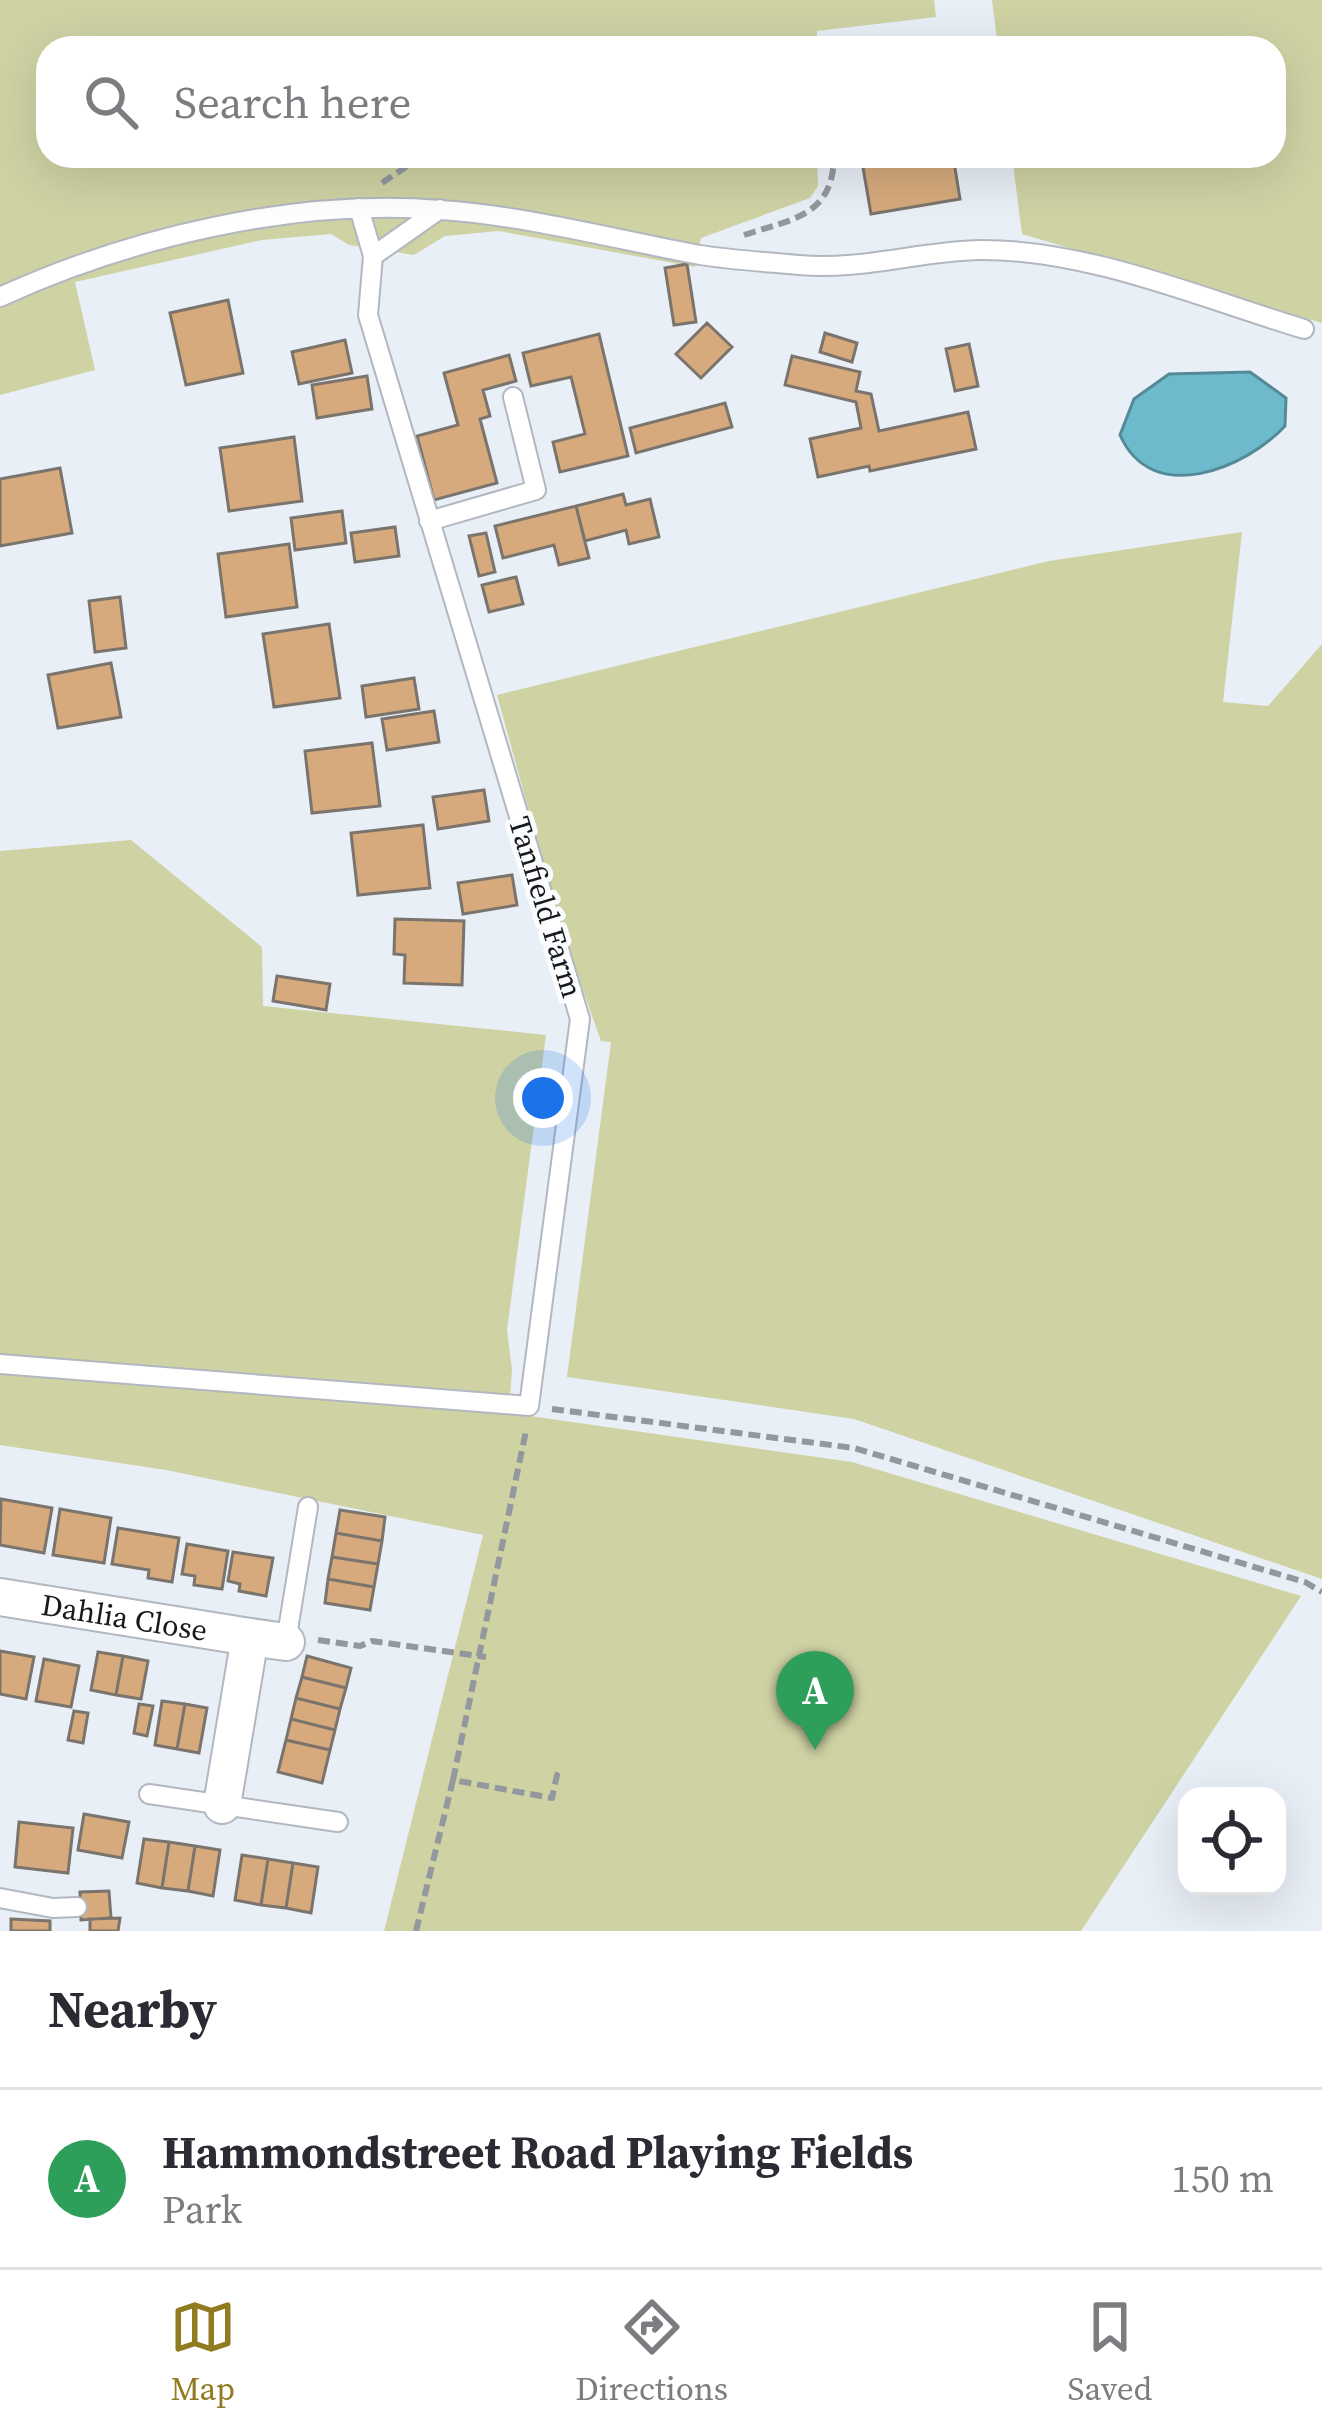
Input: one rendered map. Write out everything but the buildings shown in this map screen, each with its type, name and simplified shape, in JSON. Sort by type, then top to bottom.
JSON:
[{"type":"street","name":"Dahlia Close","points":[[0,1597],[268,1640],[222,1805]]},
{"type":"lane","points":[[0,297],[71,264],[255,219],[358,208],[440,209],[523,220],[706,256],[819,267],[978,250],[1059,254],[1304,329]]},
{"type":"lane","name":"Tanfield Farm","points":[[358,208],[374,256],[368,315],[580,1019],[529,1406]]},
{"type":"lane","points":[[374,256],[400,242],[440,209]]},
{"type":"lane","points":[[430,521],[536,490],[513,397]]},
{"type":"lane","points":[[0,1364],[529,1406]]},
{"type":"lane","points":[[268,1640],[308,1507]]},
{"type":"lane","points":[[148,1793],[338,1822]]},
{"type":"lane","points":[[0,1898],[53,1908],[77,1907]]},
{"type":"path","points":[[706,256],[725,242],[804,216],[823,201],[834,181],[834,168]]},
{"type":"path","points":[[416,1931],[481,1656],[529,1406],[854,1448],[1305,1582],[1322,1592]]},
{"type":"path","points":[[268,1640],[299,1637],[360,1646],[372,1641],[481,1656]]},
{"type":"path","points":[[453,1780],[552,1798],[557,1775],[552,1774]]},
{"type":"green space","points":[[0,0],[934,0],[936,17],[817,31],[817,36],[36,36],[36,168],[817,168],[818,186],[810,198],[701,238],[695,267],[499,231],[445,236],[414,255],[349,245],[331,234],[262,240],[75,282],[95,370],[0,395]]},
{"type":"green space","points":[[992,0],[1322,0],[1322,323],[1022,234],[1014,168],[1286,168],[1286,36],[996,36]]},
{"type":"green space","points":[[1242,532],[1223,702],[1268,706],[1322,644],[1322,1579],[854,1419],[567,1377],[611,1042],[601,1041],[561,928],[497,695],[1049,561]]},
{"type":"green space","points":[[131,840],[262,947],[263,1006],[546,1035],[507,1330],[512,1369],[509,1413],[852,1462],[1301,1596],[1081,1931],[384,1931],[483,1535],[166,1470],[0,1445],[0,851]]},
{"type":"water","points":[[1250,372],[1286,398],[1285,426],[1247,456],[1200,474],[1176,475],[1154,470],[1135,457],[1120,435],[1134,399],[1169,374]]},
{"type":"place","name":"Hammondstreet Road Playing Fields","points":[[815,1750]]}]
